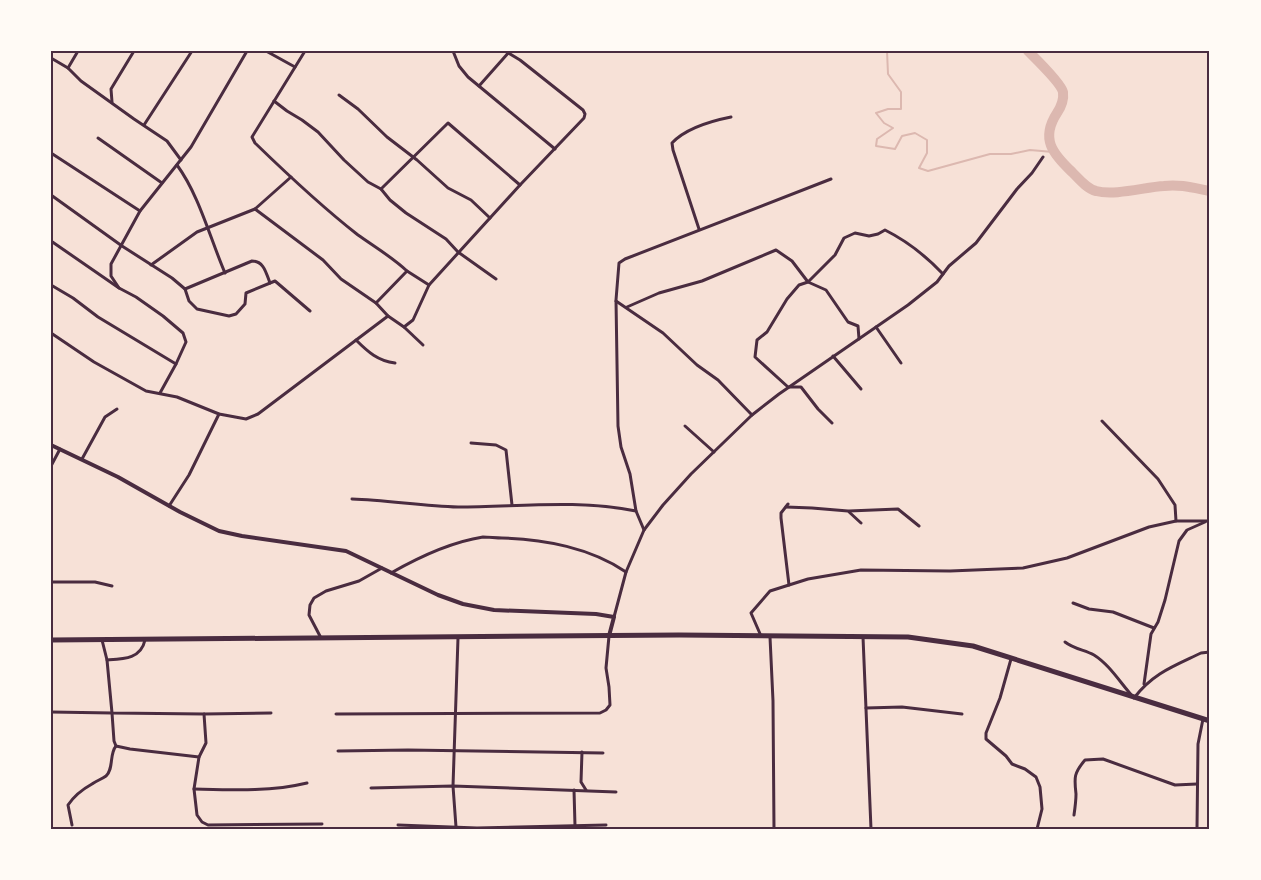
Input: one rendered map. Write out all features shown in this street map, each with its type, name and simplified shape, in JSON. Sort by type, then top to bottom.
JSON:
[{"type":"highway","points":[[51,640],[609,636],[908,637],[972,646],[1210,721]]},
{"type":"street","points":[[68,68],[78,51]]},
{"type":"street","points":[[112,103],[111,89],[134,51]]},
{"type":"street","points":[[144,125],[192,51]]},
{"type":"street","points":[[119,288],[111,276],[111,264],[140,212],[191,147],[247,51]]},
{"type":"street","points":[[266,51],[295,67]]},
{"type":"street","points":[[305,51],[252,137],[255,143],[358,235],[429,285]]},
{"type":"street","points":[[453,51],[459,66],[479,87],[555,150]]},
{"type":"street","points":[[404,327],[413,320],[429,285],[584,118],[583,110],[520,60],[507,52],[479,87]]},
{"type":"street","points":[[51,58],[68,68],[82,81],[167,141],[181,160]]},
{"type":"street","points":[[339,95],[358,109],[387,137],[448,188],[470,200],[490,218]]},
{"type":"street","points":[[274,101],[313,128],[368,182],[381,190],[390,200],[446,239],[458,252],[496,279]]},
{"type":"street","points":[[699,229],[672,143],[676,138],[710,121],[731,117]]},
{"type":"street","points":[[381,190],[448,123],[520,185]]},
{"type":"street","points":[[98,138],[162,183]]},
{"type":"street","points":[[51,153],[140,212]]},
{"type":"street","points":[[336,714],[575,714],[600,713],[606,710],[610,705],[610,687],[606,668],[609,636],[626,572],[644,530],[663,505],[752,414],[937,282],[949,266],[976,243],[1017,189],[1032,173],[1042,157]]},
{"type":"street","points":[[177,164],[186,177],[225,273]]},
{"type":"street","points":[[152,265],[197,232],[255,209],[291,177]]},
{"type":"street","points":[[644,530],[636,511],[630,474],[621,447],[618,426],[616,300],[619,263],[699,229],[831,178]]},
{"type":"street","points":[[51,195],[122,246],[172,278],[185,289],[189,301],[197,309],[229,316],[236,314],[245,304],[246,293],[275,281],[310,311]]},
{"type":"street","points":[[255,209],[323,260],[341,279],[376,303],[388,316],[404,327],[423,345]]},
{"type":"street","points":[[832,423],[801,387],[788,387],[755,357],[758,340],[775,322],[787,300],[799,285],[808,282],[835,255],[844,238],[855,233],[869,236],[885,230],[902,238],[942,274]]},
{"type":"street","points":[[51,241],[119,288],[136,297],[183,333],[186,342],[160,393]]},
{"type":"street","points":[[627,307],[659,293],[702,281],[776,250],[792,261],[808,282],[826,290],[848,322],[858,326],[859,339]]},
{"type":"street","points":[[185,289],[252,261],[262,264],[270,283]]},
{"type":"street","points":[[376,303],[407,271]]},
{"type":"street","points":[[51,285],[73,298],[98,318],[176,364]]},
{"type":"street","points":[[616,300],[663,333],[697,365],[718,380],[752,414]]},
{"type":"street","points":[[51,333],[94,362],[134,385],[146,390],[177,397],[219,414],[246,419],[258,414],[388,316]]},
{"type":"street","points":[[876,327],[901,363]]},
{"type":"street","points":[[356,340],[374,356],[386,362],[395,363]]},
{"type":"street","points":[[833,356],[862,389]]},
{"type":"street","points":[[82,459],[105,417],[117,409]]},
{"type":"street","points":[[169,506],[189,475],[219,414]]},
{"type":"street","points":[[1102,421],[1158,479],[1175,505],[1176,521]]},
{"type":"street","points":[[685,426],[714,452]]},
{"type":"street","points":[[471,443],[496,445],[506,450],[512,505]]},
{"type":"street","points":[[51,444],[141,489],[204,525],[219,531],[346,551],[438,596],[463,604],[494,610],[596,614],[614,617]]},
{"type":"street","points":[[51,466],[60,449]]},
{"type":"street","points":[[352,499],[382,500],[443,507],[572,504],[614,506],[636,511]]},
{"type":"street","points":[[788,585],[781,518],[781,513],[787,506],[848,511],[898,509],[919,526]]},
{"type":"street","points":[[848,511],[861,523]]},
{"type":"street","points":[[761,636],[751,613],[770,591],[788,585],[861,570],[959,571],[1022,568],[1067,558],[1149,526],[1176,521],[1209,521]]},
{"type":"street","points":[[1144,684],[1151,634],[1158,622],[1165,600],[1179,541],[1187,530],[1209,521]]},
{"type":"street","points":[[391,573],[446,547],[484,537],[520,538],[586,552],[616,565],[626,572]]},
{"type":"street","points":[[321,638],[309,615],[310,604],[314,598],[359,581],[382,568]]},
{"type":"street","points":[[51,582],[94,582],[112,586]]},
{"type":"street","points":[[1073,603],[1089,609],[1114,612],[1154,628]]},
{"type":"street","points":[[770,636],[773,701],[774,829]]},
{"type":"street","points":[[862,636],[871,829]]},
{"type":"street","points":[[456,828],[453,786],[458,638]]},
{"type":"street","points":[[102,640],[116,746]]},
{"type":"street","points":[[106,660],[135,656],[141,650],[145,640]]},
{"type":"street","points":[[1065,642],[1070,646],[1094,655],[1134,698],[1144,684],[1154,676],[1201,652],[1210,652]]},
{"type":"street","points":[[1012,658],[1000,698],[986,733],[986,739],[1006,756],[1012,764],[1025,769],[1036,777],[1040,787],[1042,810],[1038,829]]},
{"type":"street","points":[[866,708],[902,707],[962,714]]},
{"type":"street","points":[[51,712],[271,713]]},
{"type":"street","points":[[204,714],[206,743],[199,757],[194,789],[196,815],[202,822],[208,825],[322,824]]},
{"type":"street","points":[[1197,829],[1198,740],[1203,719]]},
{"type":"street","points":[[116,746],[199,757]]},
{"type":"street","points":[[72,825],[68,805],[73,798],[91,784],[106,776],[109,771],[113,750],[116,746]]},
{"type":"street","points":[[338,751],[454,750],[604,753]]},
{"type":"street","points":[[582,752],[580,773],[581,782],[586,790]]},
{"type":"street","points":[[1074,815],[1076,771],[1085,760],[1103,759],[1175,785],[1197,784]]},
{"type":"street","points":[[194,789],[263,789],[307,783]]},
{"type":"street","points":[[372,788],[453,786],[616,792]]},
{"type":"street","points":[[574,790],[575,826]]},
{"type":"street","points":[[398,825],[456,828],[606,825]]},
{"type":"waterway","points":[[887,51],[888,74],[901,92],[901,109],[888,109],[876,113],[884,123],[893,128],[877,139],[876,146],[895,149],[902,136],[915,133],[927,140],[927,153],[919,168],[928,171],[990,154],[1011,154],[1030,150],[1053,152]]},
{"type":"waterway","points":[[1028,51],[1053,77],[1063,92],[1062,103],[1052,122],[1049,138],[1051,146],[1059,159],[1086,186],[1093,190],[1104,192],[1121,192],[1170,186],[1210,191]]}]
